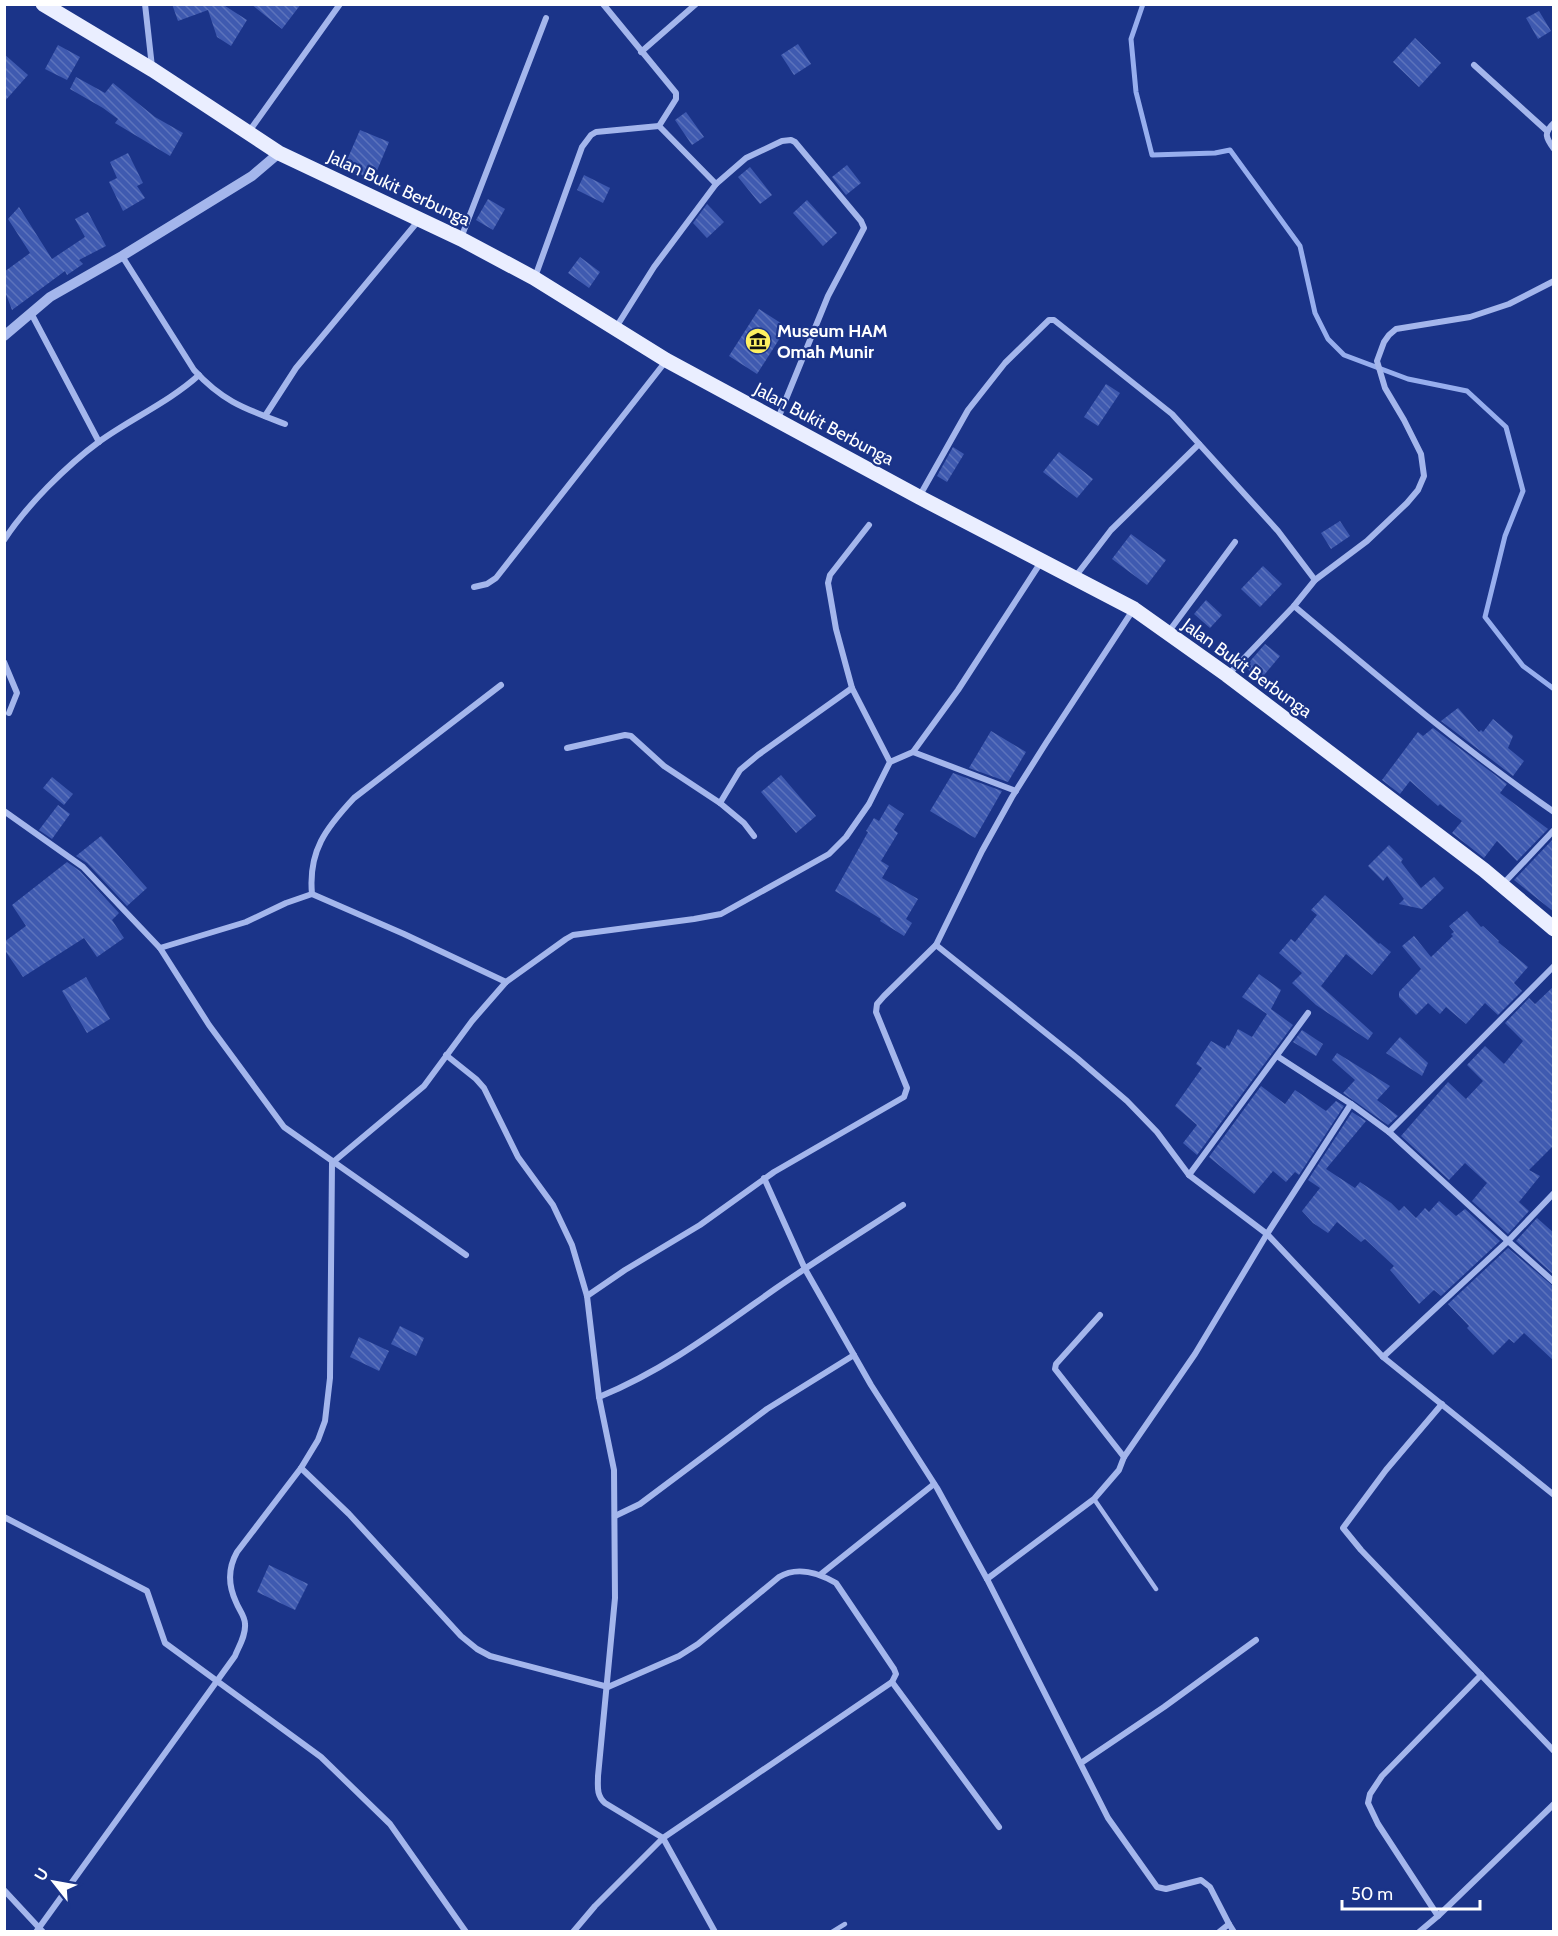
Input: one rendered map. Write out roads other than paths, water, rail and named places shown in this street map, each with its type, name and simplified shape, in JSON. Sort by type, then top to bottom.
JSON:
[{"type":"main road","name":"Jalan Bukit Berbunga","points":[[43,4],[153,70],[279,153],[461,239],[534,278],[666,360],[919,497],[1134,609],[1227,675],[1484,870],[1554,929]]},
{"type":"street","points":[[145,4],[153,70]]},
{"type":"street","points":[[248,134],[340,4]]},
{"type":"street","points":[[603,4],[675,93],[676,99],[659,126]]},
{"type":"street","points":[[641,52],[696,4]]},
{"type":"street","points":[[461,239],[546,18]]},
{"type":"street","points":[[1474,65],[1547,131]]},
{"type":"street","points":[[1554,123],[1547,131],[1546,138],[1554,149]]},
{"type":"street","points":[[659,126],[716,184]]},
{"type":"street","points":[[534,278],[582,147],[591,135],[596,132],[659,126]]},
{"type":"street","points":[[615,329],[654,267],[716,184],[746,158],[782,141],[791,140],[805,152],[864,225],[864,231],[828,296],[777,421]]},
{"type":"street","points":[[4,336],[50,297],[122,256],[252,176],[279,153]]},
{"type":"street","points":[[265,416],[296,368],[419,220]]},
{"type":"street","points":[[122,256],[206,384],[234,404],[285,424]]},
{"type":"street","points":[[1227,675],[1294,606],[1315,580],[1367,541],[1418,490],[1424,476],[1421,454],[1385,388],[1377,361],[1389,335],[1396,329],[1470,317],[1509,304],[1554,281]]},
{"type":"street","points":[[31,313],[99,442]]},
{"type":"street","points":[[919,497],[968,410],[1005,363],[1052,320],[1059,322],[1172,414],[1278,531],[1315,580]]},
{"type":"street","points":[[474,587],[487,584],[496,578],[666,360]]},
{"type":"street","points":[[4,540],[20,518],[52,483],[99,442],[182,391],[199,375]]},
{"type":"street","points":[[1074,578],[1111,530],[1199,444]]},
{"type":"street","points":[[869,525],[828,578],[836,629],[852,688],[890,762]]},
{"type":"street","points":[[1167,634],[1234,542]]},
{"type":"street","points":[[4,1890],[40,1930],[235,1656],[245,1632],[245,1623],[231,1587],[231,1563],[301,1468],[318,1440],[325,1421],[330,1378],[332,1163],[417,1093],[472,1020],[506,982],[573,935],[721,914],[829,854],[846,837],[869,804],[890,762],[912,752],[958,690],[1042,561]]},
{"type":"street","points":[[1294,606],[1430,718],[1554,812]]},
{"type":"street","points":[[587,1296],[700,1225],[764,1178],[904,1097],[907,1088],[876,1009],[884,996],[936,945],[982,851],[1016,791],[1134,609]]},
{"type":"street","points":[[4,662],[17,693],[9,713]]},
{"type":"street","points":[[312,894],[311,870],[314,856],[320,841],[335,819],[354,798],[501,685]]},
{"type":"street","points":[[720,803],[740,770],[852,688]]},
{"type":"street","points":[[567,748],[625,735],[631,736],[672,772],[720,803],[744,823],[754,836]]},
{"type":"street","points":[[912,752],[1016,791]]},
{"type":"street","points":[[4,811],[83,867],[160,948],[209,1025],[284,1127],[466,1256]]},
{"type":"street","points":[[1502,885],[1554,830]]},
{"type":"street","points":[[160,948],[246,922],[286,903],[312,894],[506,982]]},
{"type":"street","points":[[936,945],[1077,1058],[1126,1101],[1158,1132],[1189,1175],[1267,1234],[1383,1357],[1554,1495]]},
{"type":"street","points":[[1389,1131],[1554,966]]},
{"type":"street","points":[[1189,1175],[1308,1013]]},
{"type":"street","points":[[446,1055],[476,1079],[483,1088],[518,1157],[553,1205],[572,1245],[587,1296],[598,1397],[614,1470],[615,1598],[597,1788],[599,1795],[605,1803],[663,1838],[715,1932]]},
{"type":"street","points":[[1276,1056],[1389,1131],[1554,1282]]},
{"type":"street","points":[[987,1579],[1094,1499],[1119,1470],[1124,1457],[1195,1354],[1267,1234],[1351,1104]]},
{"type":"street","points":[[764,1178],[805,1269],[934,1484],[987,1579],[1108,1818],[1157,1887],[1166,1889],[1201,1880],[1210,1887],[1234,1932]]},
{"type":"street","points":[[1383,1357],[1508,1240],[1554,1193]]},
{"type":"street","points":[[598,1397],[627,1385],[699,1344],[805,1269],[903,1205]]},
{"type":"street","points":[[1100,1315],[1056,1364],[1055,1369],[1124,1457]]},
{"type":"street","points":[[615,1516],[640,1504],[767,1409],[854,1354]]},
{"type":"street","points":[[1442,1404],[1386,1470],[1343,1528],[1361,1550],[1554,1750]]},
{"type":"street","points":[[301,1468],[349,1514],[438,1612],[477,1649],[490,1656],[608,1687],[679,1656],[698,1644],[790,1571],[821,1574],[836,1583],[894,1669],[896,1674],[892,1682],[663,1838],[573,1932]]},
{"type":"street","points":[[821,1574],[934,1484]]},
{"type":"street","points":[[4,1517],[147,1591],[165,1643],[321,1757],[390,1824],[466,1932]]},
{"type":"street","points":[[1081,1763],[1164,1707],[1256,1640]]},
{"type":"street","points":[[1438,1916],[1378,1824],[1368,1803],[1373,1788],[1382,1776],[1481,1675]]},
{"type":"street","points":[[892,1682],[999,1827]]},
{"type":"street","points":[[1419,1932],[1554,1804]]},
{"type":"street","points":[[1219,1932],[1229,1924]]},
{"type":"lane","points":[[1094,1499],[1156,1589]]},
{"type":"lane","points":[[832,1932],[845,1924]]},
{"type":"waterway","points":[[1143,4],[1131,39],[1136,92],[1152,155],[1215,153],[1230,150],[1300,246],[1315,313],[1328,339],[1344,355],[1408,379],[1467,391],[1506,427],[1523,491],[1505,536],[1485,617],[1523,666],[1554,689]]},
{"type":"place","name":"Museum HAM Omah Munir","points":[[758,341]]}]
